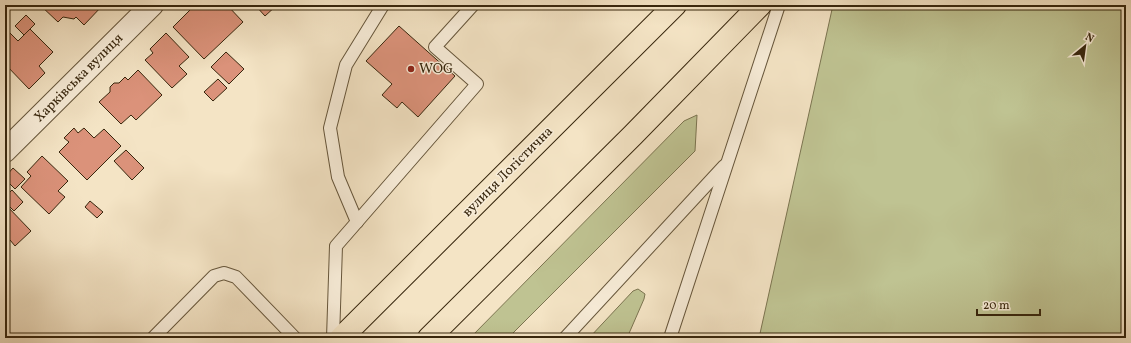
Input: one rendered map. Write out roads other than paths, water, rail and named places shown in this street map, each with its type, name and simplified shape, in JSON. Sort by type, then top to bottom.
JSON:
[{"type":"main road","name":"вулиця Логістична","points":[[341,338],[675,5]]},
{"type":"main road","points":[[429,338],[633,135],[760,5]]},
{"type":"street","name":"Харківська вулиця","points":[[5,151],[152,5]]},
{"type":"lane","points":[[357,222],[338,177],[330,128],[346,65],[383,5]]},
{"type":"lane","points":[[333,338],[336,246],[477,84],[435,47],[473,5]]},
{"type":"lane","points":[[670,338],[779,5]]},
{"type":"lane","points":[[565,338],[727,162]]},
{"type":"lane","points":[[153,338],[214,276],[224,273],[236,277],[294,338]]},
{"type":"place","name":"WOG","points":[[411,69]]}]
